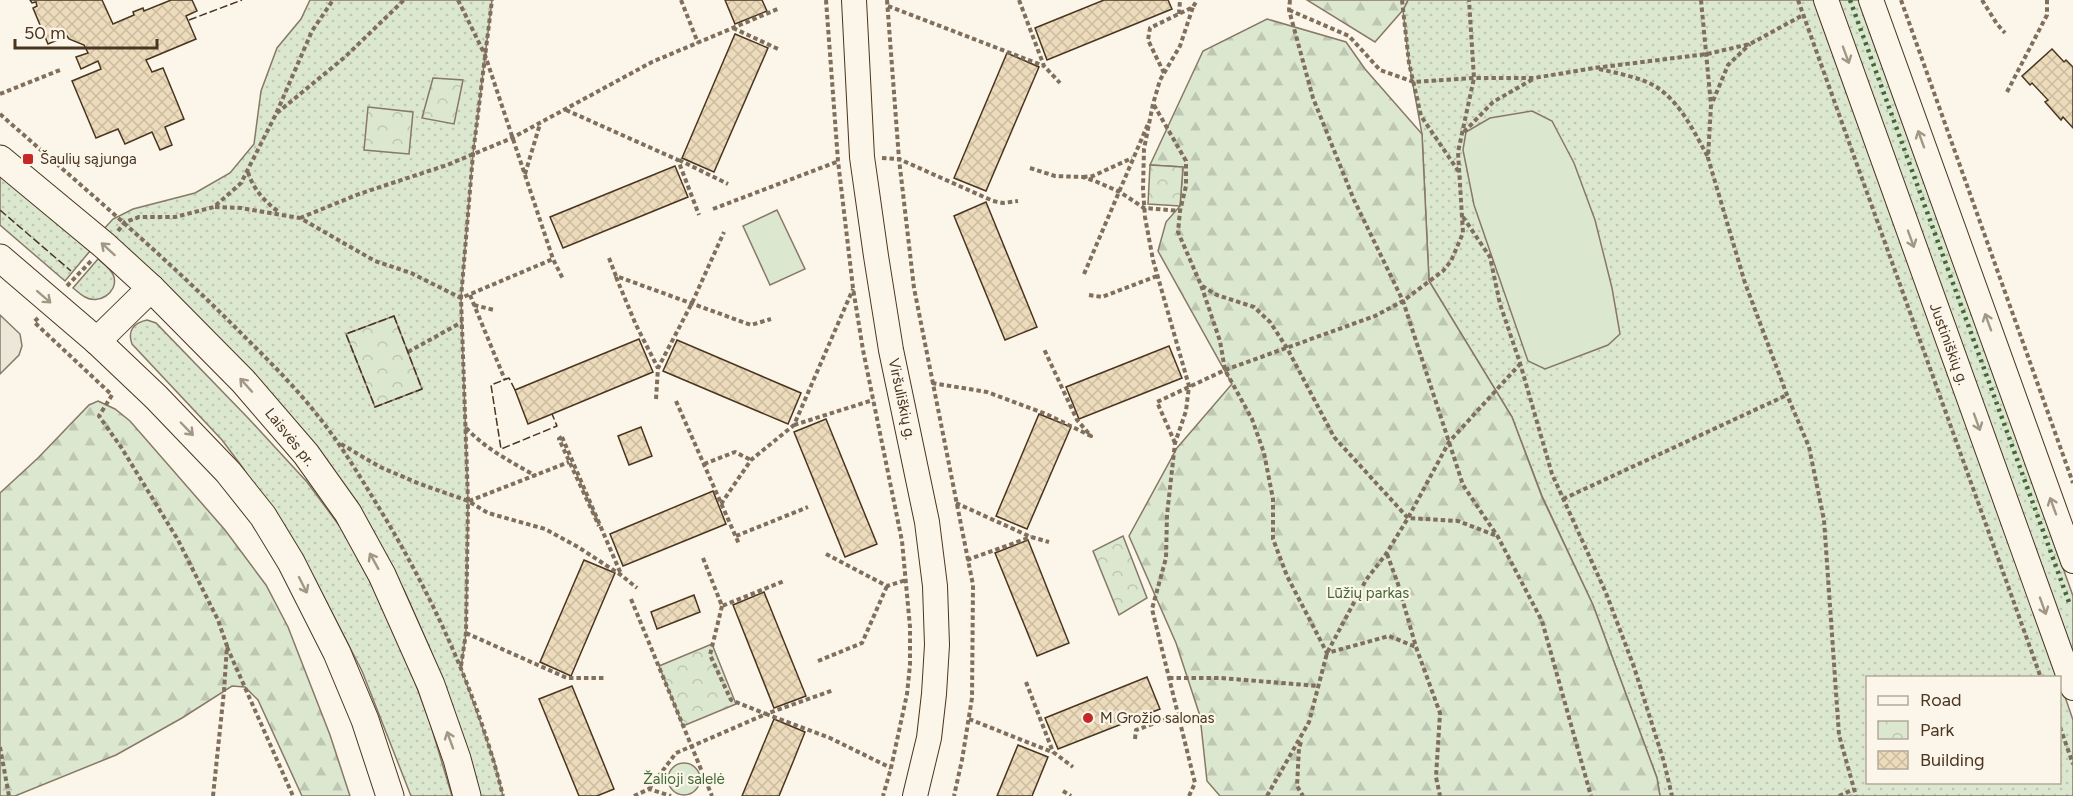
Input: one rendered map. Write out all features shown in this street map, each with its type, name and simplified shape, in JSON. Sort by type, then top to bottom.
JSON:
[{"type":"main road","name":"Viršuliškių g.","points":[[854,0],[862,158],[891,350],[927,522],[935,586],[937,645],[934,694],[929,738],[915,796]]},
{"type":"main road","name":"Justiniškių g.","points":[[1826,0],[2073,688]]},
{"type":"main road","points":[[1871,0],[2073,561]]},
{"type":"main road","name":"Laisvės pr.","points":[[0,159],[105,246],[151,288],[243,381],[306,454],[348,513],[382,575],[426,675],[457,759],[467,796]]},
{"type":"main road","points":[[0,258],[97,341],[156,397],[228,472],[262,516],[291,562],[337,653],[365,720],[390,796]]},
{"type":"main road","points":[[97,341],[151,288]]},
{"type":"path","points":[[214,207],[241,183],[248,171],[312,31],[333,0]]},
{"type":"path","points":[[276,114],[345,57],[404,0]]},
{"type":"path","points":[[458,0],[485,55],[554,259],[563,279]]},
{"type":"path","points":[[461,668],[466,633],[468,501],[461,298],[473,154],[492,0]]},
{"type":"path","points":[[681,0],[698,43]]},
{"type":"path","points":[[826,0],[838,161],[853,288],[902,541],[910,627],[910,665],[891,768],[883,796]]},
{"type":"path","points":[[887,0],[899,159],[914,288],[973,585],[972,698],[963,760],[954,796]]},
{"type":"path","points":[[1019,0],[1044,66],[1060,83]]},
{"type":"path","points":[[1179,14],[1180,0]]},
{"type":"path","points":[[1189,796],[1195,783],[1152,609],[1166,558],[1167,515],[1175,443],[1186,411],[1190,386],[1157,276],[1144,208],[1143,189],[1144,148],[1153,104],[1160,80],[1180,46],[1197,0]]},
{"type":"path","points":[[1290,0],[1288,10],[1313,98],[1354,200],[1403,301],[1462,484],[1498,537],[1542,621],[1591,796]]},
{"type":"path","points":[[1402,0],[1409,63],[1420,116],[1459,173]]},
{"type":"path","points":[[1175,443],[1157,402],[1225,369],[1375,316],[1403,301],[1443,271],[1451,261],[1463,233],[1458,152],[1474,78],[1469,0]]},
{"type":"path","points":[[1701,0],[1711,105],[1708,158]]},
{"type":"path","points":[[1798,0],[2041,676]]},
{"type":"path","points":[[1901,0],[2073,483]]},
{"type":"path","points":[[1982,0],[2005,33]]},
{"type":"path","points":[[2007,92],[2047,15],[2047,0]]},
{"type":"path","points":[[888,6],[1044,66]]},
{"type":"path","points":[[1165,73],[1148,40],[1150,28],[1193,7]]},
{"type":"path","points":[[300,218],[358,194],[512,138],[652,62],[780,8]]},
{"type":"path","points":[[1288,10],[1349,36],[1380,70],[1414,82],[1474,78],[1534,78],[1707,54],[1750,44]]},
{"type":"path","points":[[1711,105],[1728,65],[1750,44],[1803,15]]},
{"type":"path","points":[[733,28],[778,50]]},
{"type":"path","points":[[1594,68],[1656,86],[1680,109],[1708,158],[1745,283],[1809,447],[1824,520],[1839,735],[1856,796]]},
{"type":"path","points":[[0,94],[60,70]]},
{"type":"path","points":[[1461,138],[1471,123],[1493,102],[1534,78]]},
{"type":"path","points":[[1153,104],[1186,161],[1186,186],[1180,211],[1179,232],[1201,285],[1220,341],[1225,369],[1252,419],[1264,453],[1273,499],[1273,539],[1287,576],[1327,652]]},
{"type":"path","points":[[565,110],[728,184]]},
{"type":"path","points":[[1084,274],[1150,118]]},
{"type":"path","points":[[525,174],[540,123]]},
{"type":"path","points":[[1030,168],[1055,176],[1093,176],[1133,157]]},
{"type":"path","points":[[899,159],[993,201],[1003,203],[1018,201]]},
{"type":"path","points":[[678,160],[699,215]]},
{"type":"path","points":[[713,209],[838,161]]},
{"type":"path","points":[[248,171],[251,183],[281,214]]},
{"type":"path","points":[[1083,177],[1120,192],[1144,208],[1180,211]]},
{"type":"path","points":[[125,222],[138,217],[175,217],[214,207],[241,208],[300,218],[375,261],[411,273],[461,298],[554,259]]},
{"type":"path","points":[[1463,216],[1490,257],[1500,304],[1520,363],[1551,474],[1606,593],[1634,667],[1664,762],[1672,796]]},
{"type":"path","points":[[656,399],[658,368],[692,303],[724,231]]},
{"type":"path","points":[[609,258],[636,325],[658,368]]},
{"type":"path","points":[[616,276],[751,325],[771,319]]},
{"type":"path","points":[[1089,295],[1102,297],[1157,276]]},
{"type":"path","points":[[1201,285],[1217,295],[1254,307],[1270,322],[1287,348],[1334,437],[1408,518],[1458,521],[1498,537]]},
{"type":"path","points":[[794,425],[853,288]]},
{"type":"path","points":[[470,295],[505,380]]},
{"type":"path","points":[[474,305],[494,310]]},
{"type":"path","points":[[408,352],[462,322]]},
{"type":"path","points":[[932,383],[987,392],[1046,414],[1091,436],[1077,420],[1044,349]]},
{"type":"path","points":[[1303,796],[1297,786],[1299,748],[1309,722],[1327,652],[1366,580],[1386,554],[1408,518],[1449,442],[1520,363]]},
{"type":"path","points":[[112,395],[99,416],[121,447],[178,540],[218,620],[227,646],[293,796]]},
{"type":"path","points":[[1563,499],[1787,395]]},
{"type":"path","points":[[721,504],[752,460],[794,425],[873,400]]},
{"type":"path","points":[[676,401],[739,544]]},
{"type":"path","points":[[465,428],[493,452],[537,476]]},
{"type":"path","points":[[603,531],[595,520],[558,439],[562,437],[599,520],[621,575]]},
{"type":"path","points":[[340,444],[380,467],[468,501],[488,513],[545,529],[578,547],[637,588]]},
{"type":"path","points":[[704,464],[735,452],[752,460]]},
{"type":"path","points":[[468,501],[569,462]]},
{"type":"path","points":[[956,503],[1031,537],[1049,542]]},
{"type":"path","points":[[736,536],[808,507]]},
{"type":"path","points":[[968,560],[1031,537]]},
{"type":"path","points":[[826,554],[887,586],[906,580]]},
{"type":"path","points":[[1386,554],[1440,713],[1436,777],[1440,796]]},
{"type":"path","points":[[703,558],[722,606],[710,656],[731,700],[830,738],[891,768]]},
{"type":"path","points":[[722,606],[784,581]]},
{"type":"path","points":[[818,661],[862,643],[887,586]]},
{"type":"path","points":[[631,599],[712,796]]},
{"type":"path","points":[[466,633],[567,678],[606,678]]},
{"type":"path","points":[[1327,652],[1389,636],[1416,647]]},
{"type":"path","points":[[213,796],[224,701],[227,646]]},
{"type":"path","points":[[1169,678],[1221,678],[1318,686]]},
{"type":"path","points":[[1026,682],[1053,753]]},
{"type":"path","points":[[634,796],[649,789],[676,753],[766,714],[834,690]]},
{"type":"path","points":[[1135,739],[1136,730],[1178,715]]},
{"type":"path","points":[[969,719],[1053,753],[1073,767]]},
{"type":"path","points":[[1267,796],[1309,722]]},
{"type":"path","points":[[2061,730],[2073,764]]},
{"type":"path","points":[[0,747],[9,796]]},
{"type":"path","points":[[649,789],[671,796]]},
{"type":"path","points":[[1839,796],[1854,789]]},
{"type":"path","points":[[1063,791],[1071,796]]},
{"type":"green space","points":[[310,0],[492,0],[473,154],[461,298],[468,501],[466,633],[461,668],[494,760],[503,796],[480,796],[430,649],[405,592],[371,532],[102,231],[113,219],[133,209],[195,193],[230,173],[254,144],[261,91],[277,48],[301,19]]},
{"type":"green space","points":[[1307,0],[1408,0],[1403,10],[1375,42]]},
{"type":"green space","points":[[1408,0],[1815,0],[2058,676],[1866,676],[1866,784],[2061,784],[2061,685],[2073,720],[2073,796],[1660,796],[1657,778],[1593,605],[1542,496],[1512,417],[1429,281],[1422,134],[1409,63],[1403,10]]},
{"type":"green space","points":[[1838,0],[1860,0],[2073,596],[2073,653]]},
{"type":"green space","name":"Lūžių parkas","points":[[1267,19],[1346,42],[1365,69],[1422,134],[1429,281],[1512,417],[1542,497],[1593,605],[1657,778],[1660,796],[1220,796],[1207,781],[1200,716],[1176,643],[1129,536],[1177,448],[1232,384],[1158,251],[1166,222],[1180,206],[1183,167],[1150,165],[1203,51]]},
{"type":"green space","points":[[433,78],[463,80],[454,124],[422,118]]},
{"type":"green space","points":[[368,107],[413,112],[409,154],[364,150]]},
{"type":"green space","points":[[1532,111],[1552,121],[1574,163],[1595,220],[1612,288],[1620,334],[1608,345],[1545,369],[1528,361],[1474,205],[1463,150],[1466,132],[1490,118]]},
{"type":"green space","points":[[1150,165],[1183,167],[1180,206],[1148,204]]},
{"type":"green space","points":[[0,175],[90,251],[65,281],[0,225]]},
{"type":"green space","points":[[777,210],[805,269],[770,285],[743,226]]},
{"type":"green space","points":[[98,259],[112,272],[114,283],[106,296],[96,300],[84,296],[73,288]]},
{"type":"green space","points":[[394,316],[422,389],[375,407],[346,334]]},
{"type":"green space","points":[[147,320],[156,323],[249,419],[307,482],[344,532],[378,597],[407,660],[431,726],[452,796],[411,796],[362,671],[313,576],[243,468],[222,440],[132,344],[131,331],[138,323]]},
{"type":"green space","points":[[98,401],[115,409],[130,421],[225,530],[266,585],[288,627],[330,735],[350,796],[302,796],[258,700],[245,687],[232,686],[182,718],[116,755],[15,796],[0,796],[0,493],[38,458],[89,405]]},
{"type":"green space","points":[[1123,536],[1147,598],[1119,615],[1093,551]]},
{"type":"green space","points":[[712,644],[736,704],[683,726],[659,666]]},
{"type":"green space","name":"Žalioji salelė","points":[[684,763],[695,768],[700,779],[695,790],[684,795],[673,790],[668,779],[673,768]]},
{"type":"shaded area","points":[[0,315],[20,334],[22,346],[19,355],[0,374]]},
{"type":"building","points":[[30,0],[102,0],[113,24],[134,15],[133,12],[143,8],[144,11],[171,0],[192,0],[197,11],[186,16],[196,39],[146,60],[152,72],[163,68],[184,119],[165,127],[172,145],[160,150],[152,132],[125,144],[118,129],[96,138],[72,81],[101,69],[98,61],[81,69],[76,57],[88,53],[84,45],[67,36],[48,44],[33,8],[37,6],[36,2],[32,3]]},
{"type":"building","points":[[725,0],[762,0],[767,11],[735,24]]},
{"type":"building","points":[[1104,0],[1168,0],[1172,9],[1047,60],[1035,28]]},
{"type":"building","points":[[735,34],[768,48],[714,172],[682,158]]},
{"type":"building","points":[[2052,49],[2064,62],[2066,60],[2073,67],[2073,128],[2063,117],[2061,120],[2045,102],[2048,100],[2022,76]]},
{"type":"building","points":[[1007,53],[1039,67],[986,191],[954,178]]},
{"type":"building","points":[[675,166],[688,197],[563,248],[550,217]]},
{"type":"building","points":[[986,202],[1037,327],[1005,340],[954,216]]},
{"type":"building","points":[[639,339],[653,372],[528,424],[515,390]]},
{"type":"building","points":[[677,340],[801,393],[788,424],[663,371]]},
{"type":"building","points":[[1169,346],[1182,378],[1079,419],[1066,387]]},
{"type":"building","points":[[1039,414],[1071,427],[1027,529],[996,516]]},
{"type":"building","points":[[826,419],[877,544],[845,557],[794,432]]},
{"type":"building","points":[[641,427],[652,456],[629,465],[618,436]]},
{"type":"building","points":[[713,491],[726,524],[623,566],[610,534]]},
{"type":"building","points":[[1028,540],[1069,643],[1037,656],[995,553]]},
{"type":"building","points":[[584,560],[615,573],[571,676],[540,662]]},
{"type":"building","points":[[764,592],[806,696],[774,708],[733,605]]},
{"type":"building","points":[[694,595],[700,612],[657,629],[651,612]]},
{"type":"building","points":[[1147,677],[1160,709],[1058,749],[1045,718]]},
{"type":"building","points":[[572,686],[614,789],[597,796],[579,796],[539,699]]},
{"type":"building","points":[[774,719],[805,732],[779,796],[742,796]]},
{"type":"building","points":[[1018,745],[1048,757],[1032,796],[997,796]]},
{"type":"hedge","points":[[1850,0],[2070,605]]},
{"type":"fence","points":[[189,20],[242,0]]},
{"type":"fence","points":[[0,210],[71,271]]},
{"type":"fence","points":[[394,316],[422,389],[375,407],[346,334],[394,316]]},
{"type":"fence","points":[[515,390],[509,378],[491,385],[501,449],[557,426],[552,414]]},
{"type":"place","name":"Šaulių sąjunga","points":[[28,159]]},
{"type":"place","name":"M Grožio salonas","points":[[1088,718]]}]
